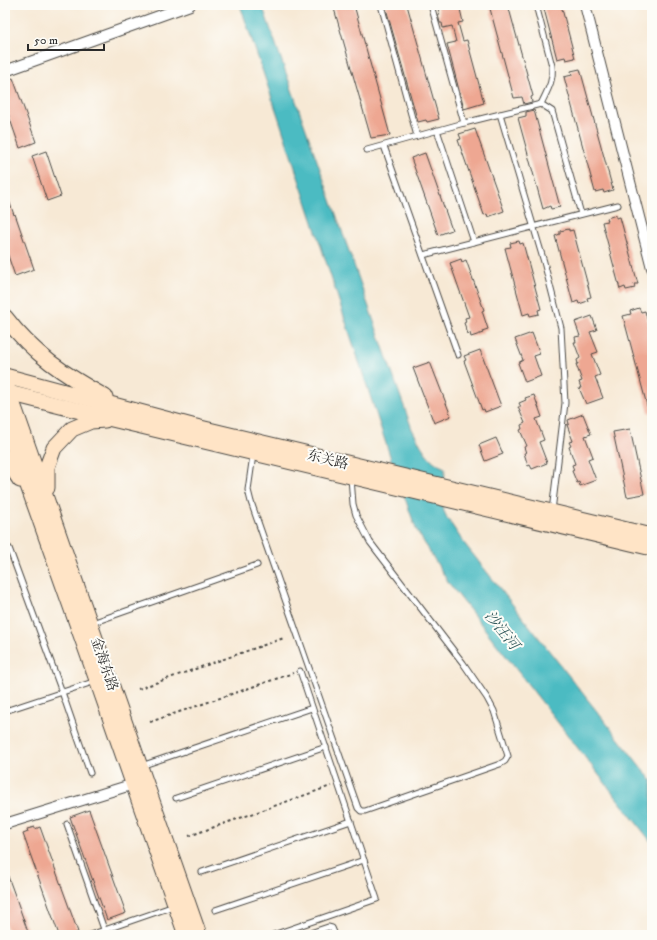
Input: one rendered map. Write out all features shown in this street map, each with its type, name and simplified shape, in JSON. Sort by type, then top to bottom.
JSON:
[{"type":"main road","points":[[5,317],[14,329],[43,358],[77,382],[125,408]]},
{"type":"main road","name":"东关路","points":[[5,376],[192,426],[652,536]]},
{"type":"main road","name":"东关路","points":[[6,388],[112,419],[652,548]]},
{"type":"main road","name":"金海东路","points":[[6,388],[97,680],[186,935]]},
{"type":"main road","points":[[40,500],[47,467],[54,448],[72,429],[91,421],[112,419]]},
{"type":"main road","name":"金海东路","points":[[5,421],[40,500],[91,623],[199,935]]},
{"type":"main road","points":[[5,457],[40,500]]},
{"type":"street","points":[[5,71],[190,5]]},
{"type":"street","points":[[585,5],[652,268]]},
{"type":"street","points":[[5,824],[134,784]]},
{"type":"lane","points":[[381,5],[417,136]]},
{"type":"lane","points":[[431,5],[464,123]]},
{"type":"lane","points":[[536,5],[553,74],[552,81],[541,104]]},
{"type":"lane","points":[[367,150],[437,130],[541,104],[552,111],[581,214]]},
{"type":"lane","points":[[500,114],[533,226],[560,328],[563,351],[565,403],[552,512]]},
{"type":"lane","points":[[437,130],[474,242]]},
{"type":"lane","points":[[384,146],[458,355]]},
{"type":"lane","points":[[423,255],[618,204]]},
{"type":"lane","points":[[253,452],[248,490],[251,502],[358,808],[361,811],[365,811],[500,764],[505,761],[508,756],[494,710],[487,698],[463,663],[370,542],[356,515],[353,504],[351,475]]},
{"type":"lane","points":[[9,548],[90,773]]},
{"type":"lane","points":[[91,623],[257,565]]},
{"type":"lane","points":[[273,935],[377,899],[300,671]]},
{"type":"lane","points":[[5,711],[97,680]]},
{"type":"lane","points":[[140,767],[312,708]]},
{"type":"lane","points":[[176,798],[326,747]]},
{"type":"lane","points":[[202,872],[351,820]]},
{"type":"lane","points":[[67,824],[105,932]]},
{"type":"lane","points":[[215,910],[364,860]]},
{"type":"lane","points":[[90,935],[105,932],[176,905]]},
{"type":"lane","points":[[304,935],[328,927],[332,928],[335,935]]},
{"type":"path","points":[[138,689],[284,638]]},
{"type":"path","points":[[150,722],[300,671]]},
{"type":"path","points":[[189,836],[338,784]]},
{"type":"water","name":"沙汪河","points":[[240,5],[262,5],[412,429],[429,457],[445,468],[443,509],[447,518],[464,543],[652,781],[652,843],[448,582],[416,529],[393,465]]},
{"type":"building","points":[[333,5],[354,5],[390,135],[371,138]]},
{"type":"building","points":[[385,5],[407,5],[439,119],[427,122],[426,120],[418,122]]},
{"type":"building","points":[[437,5],[459,5],[463,22],[458,23],[463,41],[467,40],[484,103],[464,109],[447,44],[456,42],[452,26],[443,28],[442,23],[440,23],[438,15],[440,15]]},
{"type":"building","points":[[489,5],[508,5],[533,96],[531,97],[532,102],[524,104],[522,97],[514,98]]},
{"type":"building","points":[[543,5],[561,5],[575,58],[566,60],[565,57],[557,59]]},
{"type":"building","points":[[580,69],[613,190],[604,193],[603,190],[595,192],[564,77],[572,75],[571,71]]},
{"type":"building","points":[[13,78],[36,142],[20,148],[5,105],[5,80]]},
{"type":"building","points":[[534,110],[560,207],[551,209],[550,206],[543,209],[518,118],[526,116],[526,112]]},
{"type":"building","points":[[475,129],[504,211],[488,217],[487,214],[484,215],[458,140],[461,139],[459,134]]},
{"type":"building","points":[[46,151],[61,196],[47,201],[32,156]]},
{"type":"building","points":[[425,153],[452,230],[438,235],[411,158]]},
{"type":"building","points":[[5,192],[14,215],[15,214],[34,269],[15,276],[5,247]]},
{"type":"building","points":[[616,215],[616,218],[620,217],[638,284],[634,284],[635,288],[626,290],[625,287],[620,289],[602,222],[608,221],[607,218]]},
{"type":"building","points":[[569,229],[569,231],[573,230],[591,297],[587,298],[588,301],[579,304],[578,301],[573,303],[555,236],[560,234],[560,231]]},
{"type":"building","points":[[519,241],[520,244],[523,243],[541,309],[538,310],[539,314],[530,316],[529,313],[523,315],[505,248],[511,247],[510,243]]},
{"type":"building","points":[[461,259],[462,262],[466,260],[484,310],[482,311],[488,329],[482,331],[483,333],[471,337],[470,333],[468,334],[464,323],[466,322],[465,318],[469,317],[450,263]]},
{"type":"building","points":[[639,308],[641,312],[645,311],[652,337],[652,412],[649,413],[623,316],[631,314],[630,311]]},
{"type":"building","points":[[592,316],[597,330],[590,332],[598,352],[592,354],[600,375],[595,377],[603,398],[586,404],[579,388],[581,388],[579,382],[582,381],[576,364],[578,364],[577,360],[580,358],[574,342],[576,342],[575,337],[580,336],[575,322]]},
{"type":"building","points":[[532,333],[540,354],[534,356],[541,376],[525,382],[518,363],[523,360],[515,339]]},
{"type":"building","points":[[480,350],[501,406],[485,412],[484,409],[482,410],[464,361],[466,360],[464,356]]},
{"type":"building","points":[[430,362],[451,416],[434,423],[413,368]]},
{"type":"building","points":[[534,395],[542,417],[536,419],[544,440],[539,442],[547,463],[532,469],[530,465],[528,466],[524,453],[526,453],[524,447],[527,446],[520,430],[522,429],[521,425],[525,423],[518,407],[521,407],[519,403],[526,400],[525,398]]},
{"type":"building","points":[[583,414],[591,434],[585,436],[593,457],[588,459],[596,480],[580,486],[579,482],[577,483],[572,471],[574,470],[572,465],[575,464],[569,447],[571,446],[569,442],[573,441],[567,425],[569,424],[568,420]]},
{"type":"building","points":[[630,429],[644,494],[627,497],[613,432]]},
{"type":"building","points":[[496,438],[503,454],[485,461],[479,445]]},
{"type":"building","points":[[89,810],[126,913],[107,920],[70,817]]},
{"type":"building","points":[[35,827],[35,829],[40,827],[78,932],[71,935],[59,935],[23,834],[28,832],[27,829]]},
{"type":"building","points":[[6,871],[29,935],[9,935],[5,923]]}]
